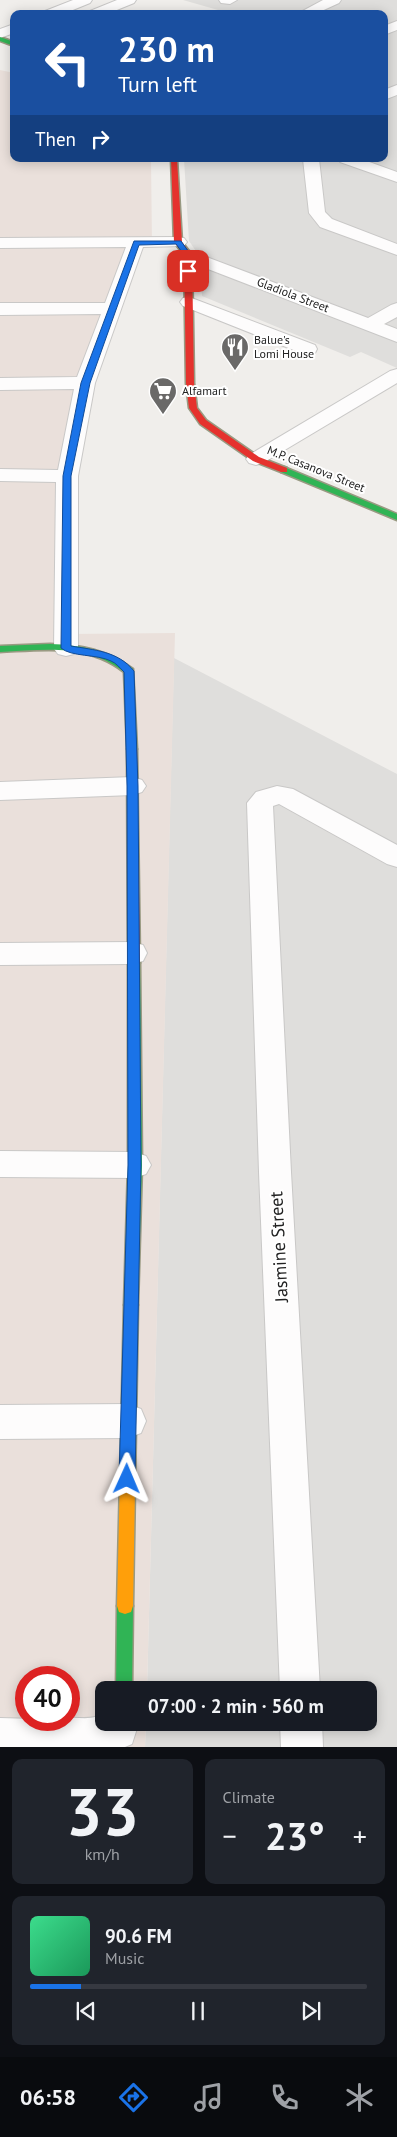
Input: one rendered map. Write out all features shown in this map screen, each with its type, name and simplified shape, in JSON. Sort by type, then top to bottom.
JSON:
[{"type":"street","points":[[60,10],[85,0]]},
{"type":"street","points":[[105,10],[130,0]]},
{"type":"street","points":[[313,10],[334,0]]},
{"type":"street","name":"M.P. Casanova Street","points":[[174,162],[189,302],[190,383],[193,408],[203,422],[256,459],[397,517]]},
{"type":"street","points":[[311,162],[317,213],[326,223],[397,250]]},
{"type":"street","points":[[354,162],[397,177]]},
{"type":"street","points":[[0,243],[136,243],[183,249]]},
{"type":"street","points":[[66,648],[67,476],[86,383],[136,243]]},
{"type":"street","name":"Gladiola Street","points":[[183,249],[397,336]]},
{"type":"street","points":[[189,302],[308,349]]},
{"type":"street","points":[[0,309],[112,308]]},
{"type":"street","points":[[370,325],[397,310]]},
{"type":"street","points":[[256,459],[397,375]]},
{"type":"street","points":[[0,384],[86,383]]},
{"type":"street","points":[[0,475],[67,476]]},
{"type":"street","points":[[0,649],[66,648],[100,654],[116,660],[129,671],[132,786],[134,1165],[124,1681]]},
{"type":"street","points":[[0,791],[132,786]]},
{"type":"street","name":"Jasmine Street","points":[[300,1681],[260,803],[264,798],[273,794],[284,795],[397,857]]},
{"type":"street","points":[[0,954],[133,952]]},
{"type":"street","points":[[0,1164],[134,1165]]},
{"type":"street","points":[[0,1422],[128,1421]]},
{"type":"street","points":[[301,1731],[302,1747]]},
{"type":"street","points":[[0,1739],[100,1738],[118,1733]]},
{"type":"shaded area","points":[[183,0],[397,0],[397,368],[361,352],[350,357],[202,296],[198,254],[189,241],[184,162],[388,162],[388,10],[218,10]]},
{"type":"shaded area","points":[[0,70],[10,72],[10,162],[151,162],[152,246],[144,246],[93,372],[73,472],[69,634],[175,633],[147,1681],[95,1681],[95,1731],[146,1731],[145,1747],[0,1747]]},
{"type":"shaded area","points":[[174,658],[397,774],[397,1747],[145,1747],[146,1731],[377,1731],[377,1681],[147,1681]]},
{"type":"traffic: fast","points":[[0,39],[10,43]]},
{"type":"traffic: fast","points":[[284,470],[397,517]]},
{"type":"traffic: fast","points":[[0,649],[68,648],[101,654],[116,661],[129,671],[132,749]]},
{"type":"traffic: fast","points":[[131,1305],[135,1165],[134,963]]},
{"type":"traffic: fast","points":[[124,1681],[125,1606]]},
{"type":"traffic: slow","points":[[125,1606],[131,1305]]},
{"type":"traffic: jam","points":[[174,162],[178,242],[188,255],[190,383],[193,408],[203,422],[256,459],[284,470]]},
{"type":"traffic: jam","points":[[132,749],[134,963]]},
{"type":"place","name":"Balue's Lomi House","points":[[235,371]]},
{"type":"place","name":"Alfamart","points":[[163,415]]},
{"type":"route","points":[[127,1479],[134,1165],[132,786],[129,671],[116,660],[100,654],[66,648],[67,476],[86,383],[136,243],[178,242],[188,255],[188,271]]}]
